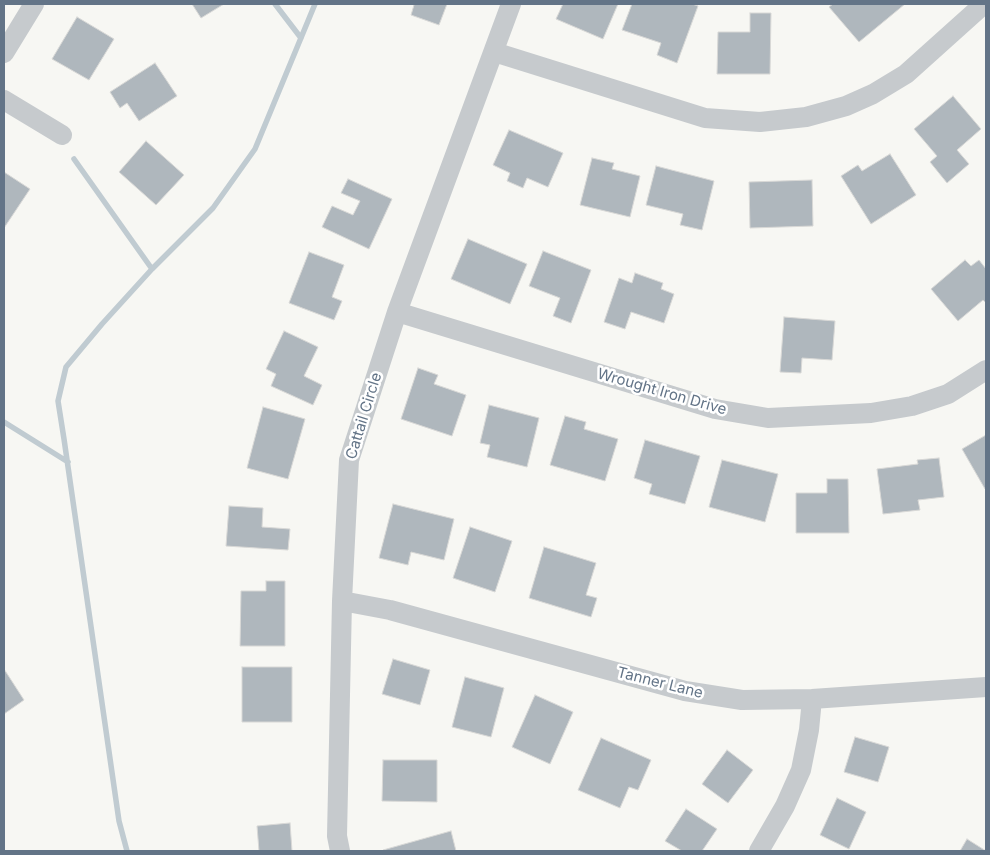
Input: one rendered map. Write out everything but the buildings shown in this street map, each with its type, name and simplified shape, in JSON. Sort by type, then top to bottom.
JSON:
[{"type":"street","points":[[4,53],[34,4]]},
{"type":"street","name":"Cattail Circle","points":[[340,851],[337,836],[342,601],[349,460],[397,312],[511,4]]},
{"type":"street","points":[[494,52],[705,118],[760,122],[806,117],[846,106],[873,94],[906,74],[984,4]]},
{"type":"street","points":[[4,100],[62,135]]},
{"type":"street","name":"Wrought Iron Drive","points":[[397,312],[715,409],[768,418],[871,414],[912,406],[948,394],[986,370]]},
{"type":"street","name":"Tanner Lane","points":[[342,601],[390,610],[685,691],[742,700],[812,699],[986,688]]},
{"type":"street","points":[[759,851],[785,806],[801,770],[809,730],[812,699]]},
{"type":"waterway","points":[[275,4],[301,38]]},
{"type":"waterway","points":[[127,851],[119,821],[58,401],[66,367],[152,269],[213,208],[255,149],[315,4]]},
{"type":"waterway","points":[[74,159],[152,269]]},
{"type":"waterway","points":[[4,422],[68,462]]}]
